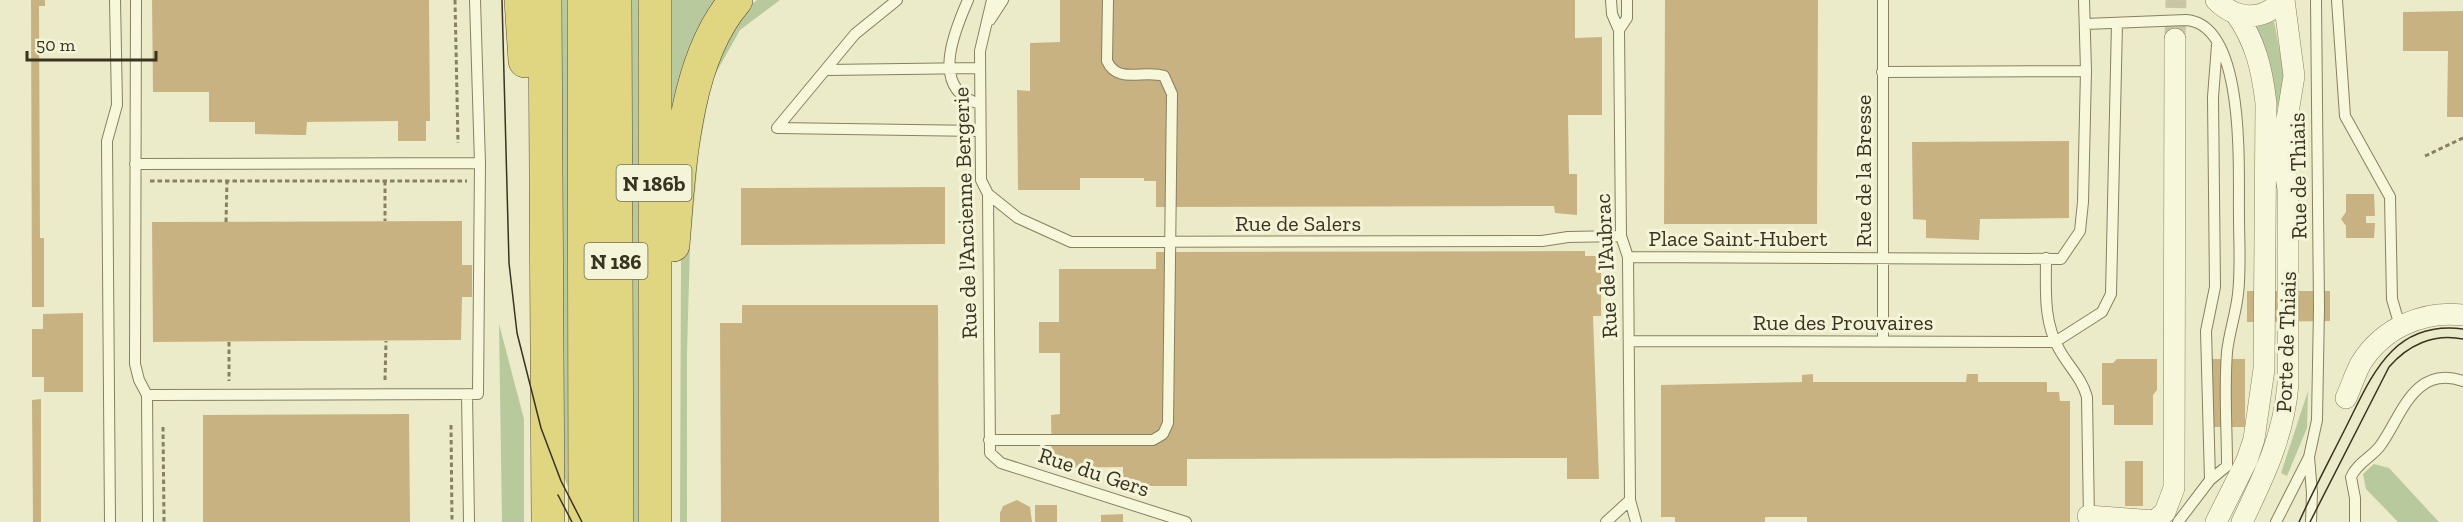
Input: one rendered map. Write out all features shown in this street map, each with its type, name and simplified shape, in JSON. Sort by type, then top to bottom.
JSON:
[{"type":"highway","points":[[521,0],[533,259],[535,268],[547,280]]},
{"type":"highway","points":[[545,0],[548,522]]},
{"type":"highway","name":"N 186","points":[[584,0],[585,522]]},
{"type":"highway","name":"N 186","points":[[615,0],[617,522]]},
{"type":"highway","name":"N 186b","points":[[655,0],[655,522]]},
{"type":"highway","points":[[654,367],[664,359],[669,347],[675,215],[693,86],[709,41],[721,19],[736,0]]},
{"type":"street","points":[[2216,522],[2247,460],[2254,439],[2264,369],[2266,103],[2260,60],[2253,41],[2236,14],[2217,0]]},
{"type":"street","points":[[2236,14],[2257,16],[2283,0]]},
{"type":"street","name":"Porte de Thiais","points":[[2242,522],[2277,446],[2286,414],[2290,307],[2288,189],[2284,164],[2285,131],[2294,75],[2283,0]]},
{"type":"street","points":[[2089,520],[2155,521],[2165,512],[2174,488],[2175,39]]},
{"type":"street","points":[[2346,399],[2361,365],[2371,350],[2403,325],[2434,314],[2463,315]]},
{"type":"lane","points":[[110,522],[107,141],[117,105],[115,0]]},
{"type":"lane","points":[[136,0],[135,364],[139,380],[147,395],[148,522]]},
{"type":"lane","points":[[147,395],[478,394],[480,163],[475,0]]},
{"type":"lane","points":[[897,0],[855,34],[777,128],[980,132]]},
{"type":"lane","points":[[968,0],[952,40],[949,68],[954,88],[964,100],[980,104]]},
{"type":"lane","points":[[986,26],[1003,0]]},
{"type":"lane","points":[[988,440],[1153,440],[1163,434],[1168,423],[1172,94],[1164,76],[1118,75],[1110,69],[1107,62],[1108,0]]},
{"type":"lane","name":"Rue de l'Aubrac","points":[[1611,0],[1612,14],[1620,30],[1621,237],[1628,257],[1630,501],[1636,522]]},
{"type":"lane","name":"Rue de l'Aubrac","points":[[1620,30],[1627,18],[1627,0]]},
{"type":"lane","name":"Rue de la Bresse","points":[[1883,0],[1883,341]]},
{"type":"lane","points":[[2084,0],[2086,71],[2084,202],[2080,231],[2061,259],[2046,258],[2047,313],[2055,342],[2082,383],[2087,397],[2089,520]]},
{"type":"lane","name":"Rue de Thiais","points":[[2276,522],[2309,456],[2317,420],[2319,308],[2316,0]]},
{"type":"lane","points":[[2337,0],[2345,116],[2390,197],[2392,299],[2397,316],[2403,325]]},
{"type":"lane","name":"Rue de l'Ancienne Bergerie","points":[[991,2],[980,68],[980,132],[981,180],[988,194],[988,440],[993,457]]},
{"type":"lane","points":[[2085,24],[2192,21],[2206,27],[2217,42],[2232,81],[2238,135],[2239,293],[2228,351],[2227,466],[2210,480],[2178,522]]},
{"type":"lane","points":[[2055,342],[2102,312],[2111,294],[2116,23]]},
{"type":"lane","points":[[2210,480],[2206,331],[2215,287],[2214,96],[2217,42]]},
{"type":"lane","points":[[826,70],[980,68]]},
{"type":"lane","points":[[1882,72],[2086,71]]},
{"type":"lane","points":[[135,164],[480,163]]},
{"type":"lane","name":"Rue de Salers","points":[[988,194],[1018,218],[1071,242],[1530,241],[1568,237],[1621,237]]},
{"type":"lane","name":"Place Saint-Hubert","points":[[1628,257],[2046,258]]},
{"type":"lane","name":"Rue des Prouvaires","points":[[1630,341],[2055,342]]},
{"type":"lane","points":[[2355,522],[2355,498],[2351,477],[2380,447],[2402,406],[2413,393],[2427,383],[2453,378],[2463,381]]},
{"type":"lane","points":[[467,394],[469,522]]},
{"type":"lane","points":[[2309,456],[2312,493],[2311,522]]},
{"type":"lane","name":"Rue du Gers","points":[[993,457],[1001,463],[1186,522]]},
{"type":"lane","points":[[1606,522],[1630,501]]},
{"type":"path","points":[[455,0],[458,143]]},
{"type":"path","points":[[2425,156],[2463,138]]},
{"type":"path","points":[[148,181],[469,181]]},
{"type":"path","points":[[226,222],[227,181]]},
{"type":"path","points":[[385,181],[385,222]]},
{"type":"path","points":[[386,341],[386,380]]},
{"type":"path","points":[[229,342],[229,381]]},
{"type":"path","points":[[451,425],[452,522]]},
{"type":"path","points":[[163,427],[164,522]]},
{"type":"green space","points":[[556,0],[568,0],[569,489],[558,462]]},
{"type":"green space","points":[[631,0],[641,0],[642,522],[631,522]]},
{"type":"green space","points":[[672,0],[729,0],[669,187]]},
{"type":"green space","points":[[757,0],[780,0],[740,30],[712,80],[699,150],[690,246],[687,353],[687,522],[680,522],[681,262],[707,76],[748,7]]},
{"type":"green space","points":[[2274,21],[2284,74],[2279,107],[2273,106],[2256,27]]},
{"type":"green space","points":[[499,324],[524,419],[524,522],[502,522]]},
{"type":"green space","points":[[2308,391],[2307,428],[2287,476],[2281,473]]},
{"type":"green space","points":[[2374,464],[2389,468],[2439,522],[2398,522],[2366,489],[2363,474]]},
{"type":"building","points":[[31,0],[45,0],[45,6],[39,6],[40,238],[44,238],[44,307],[32,307]]},
{"type":"building","points":[[152,0],[429,0],[430,121],[426,121],[426,141],[398,141],[398,121],[307,122],[306,135],[255,134],[255,122],[209,122],[209,92],[153,92]]},
{"type":"building","points":[[1060,0],[1575,0],[1575,38],[1602,37],[1602,115],[1568,115],[1569,174],[1577,174],[1577,215],[1555,213],[1554,206],[1156,207],[1156,181],[1144,181],[1144,178],[1080,178],[1080,190],[1018,190],[1017,90],[1030,91],[1030,43],[1060,42]]},
{"type":"building","points":[[1665,0],[1818,0],[1817,224],[1664,224]]},
{"type":"building","points":[[2463,11],[2463,117],[2447,117],[2448,51],[2403,51],[2403,12]]},
{"type":"building","points":[[2069,141],[2069,218],[1980,219],[1979,240],[1926,238],[1926,220],[1913,219],[1912,142]]},
{"type":"building","points":[[945,187],[945,244],[741,245],[741,188]]},
{"type":"building","points":[[2346,194],[2374,194],[2375,216],[2366,216],[2366,223],[2375,223],[2374,238],[2346,238],[2346,226],[2341,219],[2346,212]]},
{"type":"building","points":[[462,221],[462,265],[472,265],[472,297],[462,297],[461,340],[153,342],[152,222]]},
{"type":"building","points":[[1585,251],[1585,256],[1601,256],[1601,316],[1593,316],[1599,479],[1567,479],[1567,458],[1187,459],[1187,486],[1123,486],[1123,467],[1052,468],[1051,415],[1060,414],[1060,353],[1039,353],[1039,322],[1059,322],[1059,269],[1156,269],[1156,252]]},
{"type":"building","points":[[2247,291],[2330,291],[2330,321],[2247,322]]},
{"type":"building","points":[[742,305],[938,305],[939,522],[721,522],[720,323],[742,323]]},
{"type":"building","points":[[83,313],[83,392],[44,392],[44,377],[32,377],[32,329],[43,329],[43,314]]},
{"type":"building","points":[[2117,359],[2157,359],[2157,390],[2153,395],[2153,425],[2114,425],[2114,405],[2102,405],[2102,363],[2113,363]]},
{"type":"building","points":[[2212,359],[2245,359],[2245,427],[2212,427]]},
{"type":"building","points":[[1813,374],[1813,382],[1966,382],[1967,374],[1978,374],[1978,382],[2047,382],[2047,392],[2059,392],[2060,401],[2070,401],[2070,522],[1807,522],[1807,517],[1765,517],[1765,522],[1675,522],[1675,517],[1661,517],[1661,385],[1802,382],[1802,375]]},
{"type":"building","points":[[41,399],[41,522],[33,522],[32,400]]},
{"type":"building","points":[[409,414],[410,522],[203,522],[203,415]]},
{"type":"building","points":[[2125,461],[2143,461],[2143,506],[2125,506]]},
{"type":"building","points":[[1017,500],[1030,507],[1032,522],[1000,522],[1003,506]]},
{"type":"building","points":[[1035,505],[1057,505],[1057,522],[1035,522]]},
{"type":"building","points":[[1123,514],[1123,522],[1101,522],[1101,515]]},
{"type":"tunnel","points":[[2175,39],[2176,0]]},
{"type":"tram line","points":[[502,0],[509,263],[517,333],[541,428],[561,481],[582,522]]},
{"type":"tram line","points":[[2299,522],[2364,391],[2387,357],[2401,343],[2418,334],[2438,329],[2463,329]]},
{"type":"tram line","points":[[2310,522],[2389,367],[2404,352],[2422,342],[2442,338],[2463,339]]},
{"type":"tram line","points":[[558,495],[572,522]]}]
